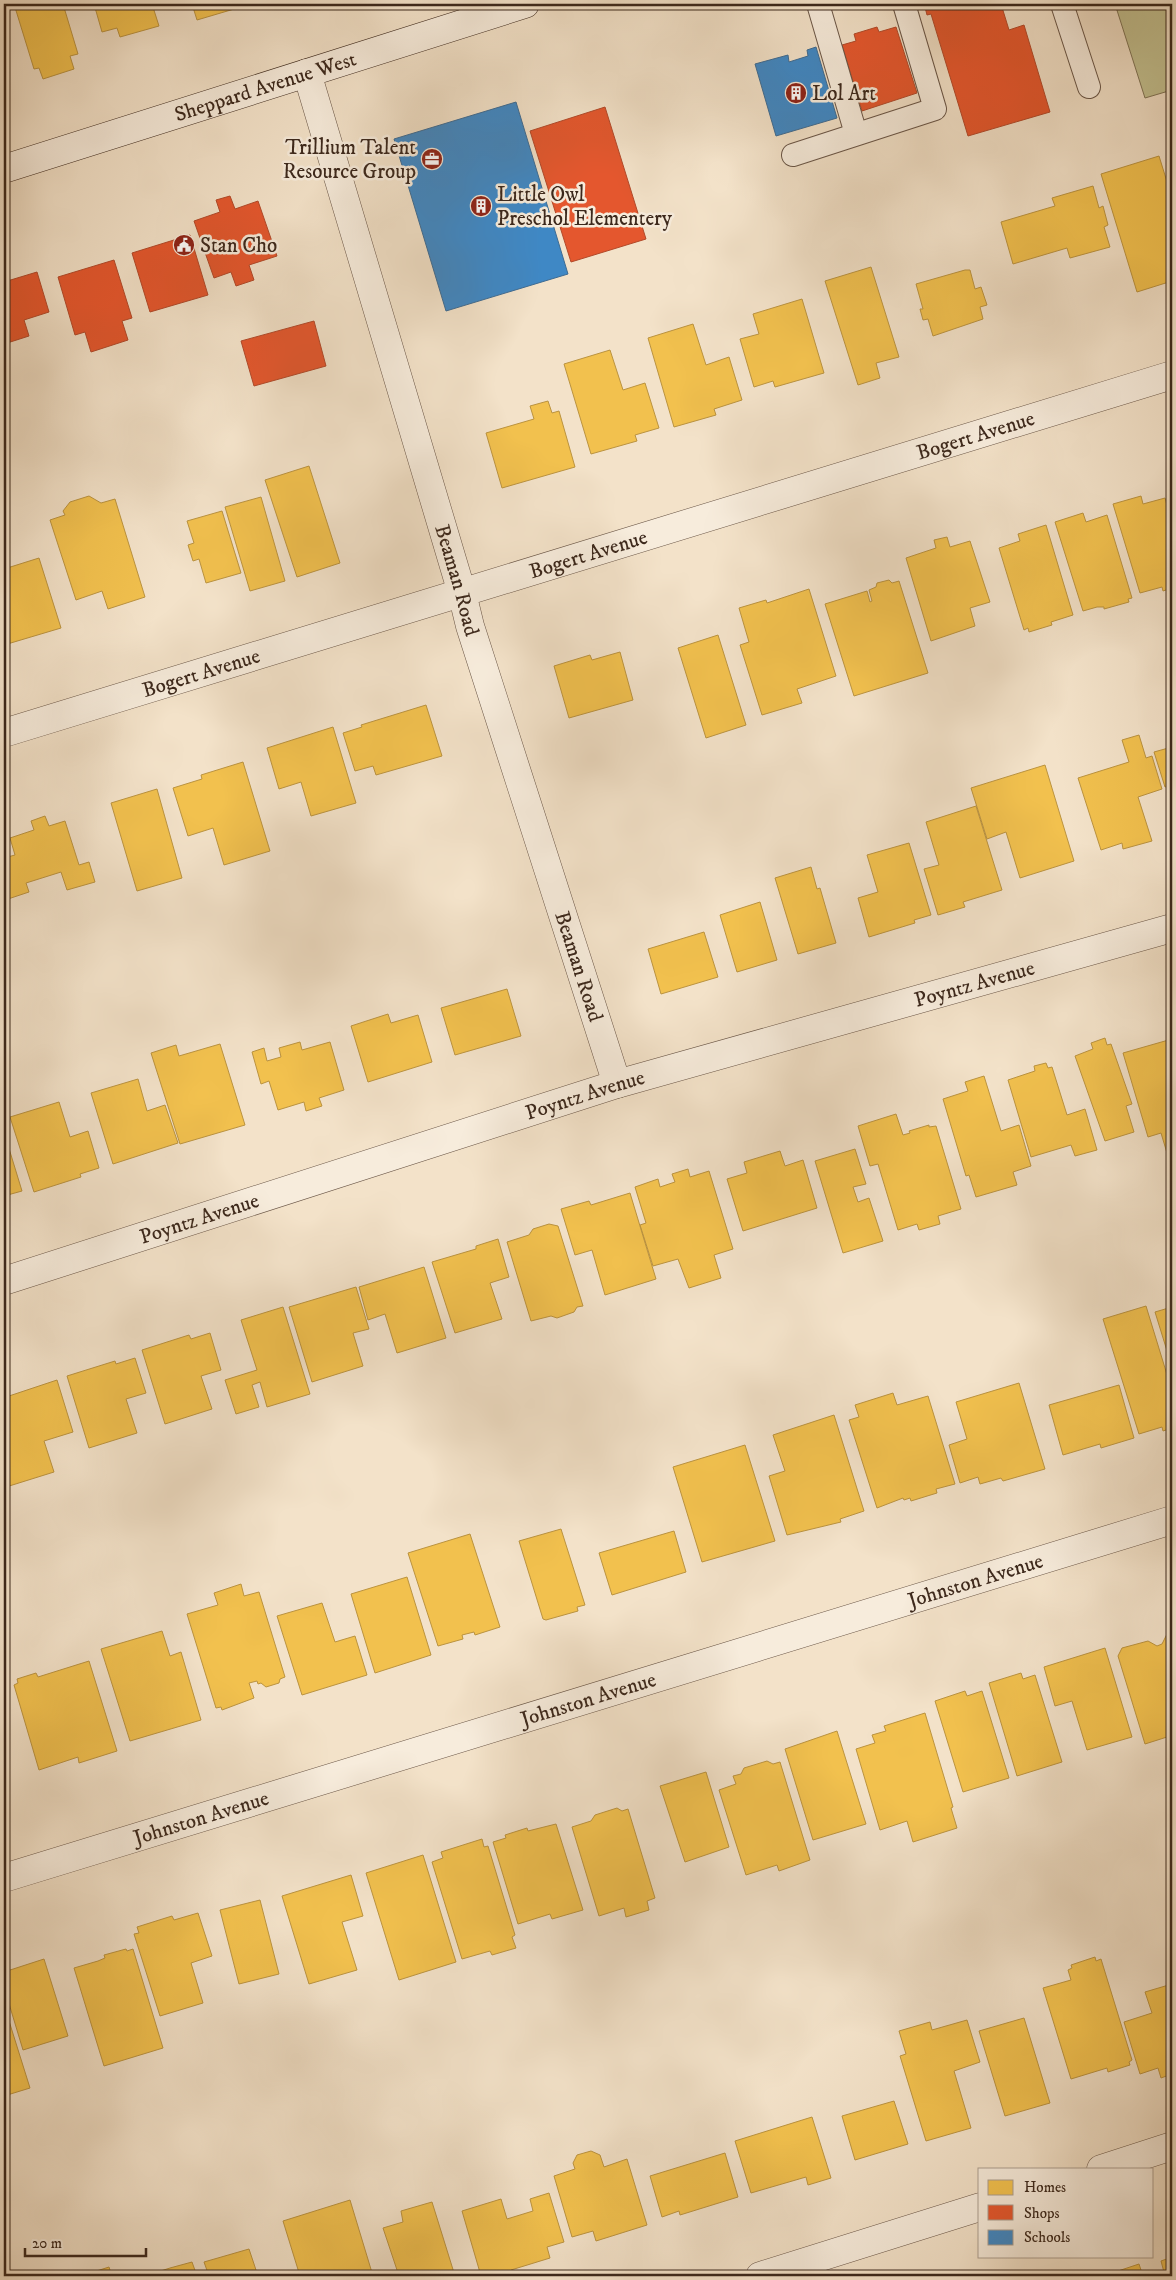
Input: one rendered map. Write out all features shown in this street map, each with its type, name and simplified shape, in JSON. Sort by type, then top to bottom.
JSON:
[{"type":"street","name":"Sheppard Avenue West","points":[[4,169],[525,4]]},
{"type":"street","name":"Beaman Road","points":[[307,73],[462,593],[470,626],[617,1084]]},
{"type":"street","name":"Bogert Avenue","points":[[4,733],[1172,375]]},
{"type":"street","name":"Poyntz Avenue","points":[[4,1281],[617,1084],[1172,928]]},
{"type":"street","name":"Johnston Avenue","points":[[4,1878],[1172,1520]]},
{"type":"street","points":[[1105,2168],[1172,2146]]},
{"type":"street","points":[[760,2276],[978,2208]]},
{"type":"lane","points":[[818,4],[856,134]]},
{"type":"lane","points":[[793,155],[935,109],[904,4]]},
{"type":"lane","points":[[1062,4],[1089,87]]},
{"type":"shaded area","points":[[1115,4],[1172,4],[1172,90],[1145,98]]},
{"type":"building: Homes","points":[[14,4],[63,4],[78,54],[70,56],[74,69],[43,79],[39,68],[34,69]]},
{"type":"building: Homes","points":[[94,4],[152,4],[159,26],[120,37],[117,28],[102,32]]},
{"type":"building: Homes","points":[[192,4],[251,4],[197,20]]},
{"type":"building: Homes","points":[[1159,156],[1172,198],[1172,281],[1137,292],[1101,174]]},
{"type":"building: Homes","points":[[1093,186],[1099,208],[1103,206],[1108,225],[1104,227],[1110,247],[1070,258],[1067,248],[1013,264],[1001,222],[1055,206],[1052,198]]},
{"type":"building: Homes","points":[[871,267],[899,357],[876,363],[880,378],[858,385],[825,281]]},
{"type":"building: Homes","points":[[970,270],[975,289],[981,287],[987,305],[980,307],[983,319],[933,336],[928,319],[923,320],[920,309],[923,309],[916,284]]},
{"type":"building: Homes","points":[[802,299],[824,373],[775,387],[773,381],[754,387],[740,339],[759,334],[753,314]]},
{"type":"building: Homes","points":[[693,324],[706,365],[729,357],[742,400],[714,409],[716,415],[674,427],[648,338]]},
{"type":"building: Homes","points":[[610,350],[623,390],[645,383],[659,428],[635,435],[637,441],[591,454],[564,364]]},
{"type":"building: Homes","points":[[548,401],[552,413],[559,411],[575,467],[502,488],[486,433],[534,419],[530,406]]},
{"type":"building: Homes","points":[[309,466],[340,563],[297,577],[265,480]]},
{"type":"building: Homes","points":[[89,496],[101,503],[115,499],[145,597],[108,609],[102,591],[76,600],[50,520],[65,515],[63,511],[70,502]]},
{"type":"building: Homes","points":[[1141,496],[1143,504],[1165,498],[1172,523],[1172,588],[1163,591],[1162,587],[1140,593],[1113,504]]},
{"type":"building: Homes","points":[[261,497],[285,581],[250,591],[225,507]]},
{"type":"building: Homes","points":[[222,511],[241,573],[206,583],[199,559],[193,561],[188,545],[194,543],[187,521]]},
{"type":"building: Homes","points":[[1083,513],[1086,522],[1107,515],[1132,598],[1128,599],[1129,602],[1104,609],[1104,607],[1097,607],[1083,611],[1055,522]]},
{"type":"building: Homes","points":[[1046,525],[1073,615],[1051,622],[1052,625],[1029,632],[1028,628],[1024,630],[999,548],[1020,541],[1018,534]]},
{"type":"building: Homes","points":[[947,537],[950,547],[970,541],[990,602],[970,608],[975,626],[931,641],[906,558],[936,548],[934,540]]},
{"type":"building: Homes","points":[[39,558],[61,628],[4,645],[4,569]]},
{"type":"building: Homes","points":[[889,580],[892,583],[899,581],[928,673],[854,696],[825,604],[867,591],[870,602],[872,601],[869,590],[876,587],[877,583]]},
{"type":"building: Homes","points":[[809,589],[836,676],[797,689],[802,703],[762,715],[740,645],[749,642],[739,608],[766,600],[767,603]]},
{"type":"building: Homes","points":[[718,635],[746,725],[706,738],[678,648]]},
{"type":"building: Homes","points":[[620,652],[633,700],[569,718],[554,666],[590,655],[592,660]]},
{"type":"building: Homes","points":[[426,705],[442,756],[376,775],[373,766],[355,771],[343,733],[362,727],[361,725]]},
{"type":"building: Homes","points":[[333,727],[356,803],[311,816],[301,782],[279,789],[267,748]]},
{"type":"building: Homes","points":[[1139,735],[1146,758],[1152,756],[1162,789],[1138,797],[1152,841],[1123,849],[1122,843],[1101,850],[1078,778],[1129,762],[1122,740]]},
{"type":"building: Homes","points":[[1172,747],[1172,785],[1165,787],[1154,752]]},
{"type":"building: Homes","points":[[243,762],[270,851],[224,865],[213,828],[188,836],[173,788],[202,779],[201,775]]},
{"type":"building: Homes","points":[[1045,765],[1074,861],[1020,878],[1006,832],[987,839],[971,788]]},
{"type":"building: Homes","points":[[157,789],[182,878],[137,891],[111,803]]},
{"type":"building: Homes","points":[[976,806],[1002,890],[963,902],[965,907],[938,915],[924,869],[939,865],[926,822]]},
{"type":"building: Homes","points":[[45,816],[49,826],[65,821],[79,865],[89,862],[95,882],[67,890],[61,872],[26,883],[29,892],[8,899],[4,886],[4,858],[15,855],[10,838],[34,830],[31,821]]},
{"type":"building: Homes","points":[[909,843],[931,915],[914,920],[915,923],[869,937],[858,898],[878,892],[867,855]]},
{"type":"building: Homes","points":[[811,867],[817,889],[820,888],[836,943],[798,954],[775,878]]},
{"type":"building: Homes","points":[[760,902],[777,960],[737,972],[720,915]]},
{"type":"building: Homes","points":[[704,932],[718,977],[661,994],[648,949]]},
{"type":"building: Homes","points":[[507,989],[521,1036],[455,1055],[441,1008]]},
{"type":"building: Homes","points":[[388,1014],[391,1023],[418,1015],[432,1062],[368,1082],[351,1026]]},
{"type":"building: Homes","points":[[1105,1038],[1107,1045],[1111,1044],[1132,1104],[1126,1106],[1134,1132],[1105,1141],[1075,1056],[1093,1049],[1091,1043]]},
{"type":"building: Homes","points":[[1172,1039],[1172,1151],[1167,1153],[1161,1133],[1148,1137],[1123,1053]]},
{"type":"building: Homes","points":[[300,1042],[302,1050],[330,1042],[344,1090],[319,1098],[322,1106],[306,1111],[304,1102],[278,1110],[269,1081],[261,1084],[252,1052],[264,1048],[267,1061],[281,1057],[279,1048]]},
{"type":"building: Homes","points":[[220,1044],[245,1125],[180,1144],[151,1053],[176,1045],[179,1056]]},
{"type":"building: Homes","points":[[1046,1063],[1048,1068],[1052,1067],[1067,1115],[1085,1109],[1097,1150],[1075,1156],[1071,1145],[1031,1157],[1008,1080],[1035,1071],[1034,1066]]},
{"type":"building: Homes","points":[[984,1076],[1001,1131],[1019,1125],[1031,1166],[1013,1172],[1017,1185],[976,1197],[969,1175],[966,1176],[943,1099],[968,1091],[965,1082]]},
{"type":"building: Homes","points":[[138,1079],[147,1111],[165,1105],[178,1143],[113,1164],[91,1093]]},
{"type":"building: Homes","points":[[59,1102],[70,1137],[88,1131],[99,1168],[80,1174],[81,1177],[34,1192],[10,1117]]},
{"type":"building: Homes","points":[[896,1114],[903,1135],[910,1133],[909,1131],[929,1125],[929,1127],[936,1126],[961,1209],[938,1216],[940,1224],[919,1230],[917,1224],[898,1230],[878,1164],[870,1166],[858,1126]]},
{"type":"building: Homes","points":[[7,1142],[22,1191],[4,1196],[4,1143]]},
{"type":"building: Homes","points":[[855,1149],[866,1184],[853,1187],[858,1202],[869,1198],[883,1241],[843,1253],[815,1161]]},
{"type":"building: Homes","points":[[780,1151],[785,1166],[803,1160],[817,1208],[743,1231],[727,1179],[747,1173],[744,1162]]},
{"type":"building: Homes","points":[[688,1169],[690,1177],[709,1171],[733,1249],[714,1255],[721,1278],[689,1288],[678,1259],[653,1266],[640,1225],[646,1223],[635,1187],[658,1179],[660,1187],[675,1182],[672,1174]]},
{"type":"building: Homes","points":[[630,1193],[656,1279],[605,1295],[592,1250],[575,1255],[561,1209],[589,1201],[591,1205]]},
{"type":"building: Homes","points":[[549,1224],[558,1226],[583,1306],[577,1307],[574,1312],[557,1318],[551,1316],[531,1321],[507,1242],[529,1235],[533,1229]]},
{"type":"building: Homes","points":[[498,1239],[509,1277],[490,1283],[502,1319],[455,1333],[432,1262],[476,1249],[476,1246]]},
{"type":"building: Homes","points":[[424,1267],[446,1338],[397,1353],[385,1314],[368,1320],[359,1287]]},
{"type":"building: Homes","points":[[356,1287],[369,1329],[353,1333],[363,1366],[312,1382],[289,1307]]},
{"type":"building: Homes","points":[[1146,1306],[1172,1391],[1172,1428],[1163,1431],[1162,1427],[1139,1434],[1103,1319]]},
{"type":"building: Homes","points":[[283,1307],[310,1394],[267,1407],[260,1382],[252,1385],[259,1407],[236,1414],[225,1380],[257,1370],[241,1320]]},
{"type":"building: Homes","points":[[1172,1307],[1172,1367],[1155,1312]]},
{"type":"building: Homes","points":[[210,1333],[221,1370],[201,1376],[212,1409],[165,1424],[142,1350],[189,1335],[191,1339]]},
{"type":"building: Homes","points":[[135,1358],[146,1393],[126,1399],[137,1433],[89,1448],[67,1376],[115,1361],[116,1364]]},
{"type":"building: Homes","points":[[57,1380],[73,1432],[44,1441],[54,1472],[6,1487],[4,1480],[4,1390],[7,1389],[9,1396]]},
{"type":"building: Homes","points":[[1019,1383],[1045,1469],[1003,1481],[1001,1478],[980,1484],[978,1477],[960,1483],[949,1445],[967,1439],[956,1402]]},
{"type":"building: Homes","points":[[1119,1385],[1134,1438],[1101,1448],[1100,1444],[1063,1455],[1049,1405]]},
{"type":"building: Homes","points":[[893,1393],[897,1405],[928,1396],[955,1484],[936,1489],[937,1493],[911,1501],[910,1498],[904,1500],[903,1498],[877,1508],[849,1420],[859,1417],[855,1405]]},
{"type":"building: Homes","points":[[834,1415],[864,1511],[840,1519],[841,1522],[787,1535],[769,1476],[785,1471],[773,1435]]},
{"type":"building: Homes","points":[[745,1445],[775,1541],[702,1562],[673,1467]]},
{"type":"building: Homes","points":[[561,1529],[585,1605],[577,1607],[578,1611],[546,1620],[543,1619],[519,1541]]},
{"type":"building: Homes","points":[[674,1531],[686,1572],[612,1595],[599,1553]]},
{"type":"building: Homes","points":[[470,1534],[500,1627],[475,1635],[474,1632],[462,1635],[463,1639],[438,1646],[408,1553]]},
{"type":"building: Homes","points":[[407,1577],[431,1655],[375,1673],[351,1594]]},
{"type":"building: Homes","points":[[241,1584],[244,1596],[259,1592],[285,1677],[280,1679],[279,1683],[266,1687],[261,1683],[258,1684],[257,1681],[249,1683],[254,1698],[222,1710],[221,1707],[216,1708],[187,1614],[218,1605],[214,1593]]},
{"type":"building: Homes","points":[[322,1603],[335,1642],[355,1636],[367,1675],[302,1695],[277,1616]]},
{"type":"building: Homes","points":[[162,1631],[170,1656],[181,1652],[201,1720],[130,1741],[101,1649]]},
{"type":"building: Homes","points":[[1172,1633],[1172,1742],[1167,1737],[1145,1744],[1118,1656],[1122,1648],[1148,1641],[1157,1646],[1162,1644],[1167,1634]]},
{"type":"building: Homes","points":[[1105,1648],[1132,1737],[1087,1750],[1072,1701],[1055,1706],[1044,1667]]},
{"type":"building: Homes","points":[[89,1661],[117,1751],[79,1763],[78,1757],[39,1770],[14,1685],[18,1683],[17,1679],[36,1673],[38,1677]]},
{"type":"building: Homes","points":[[1021,1673],[1023,1679],[1035,1675],[1062,1762],[1017,1776],[989,1683]]},
{"type":"building: Homes","points":[[965,1691],[967,1696],[982,1691],[1009,1778],[963,1792],[935,1701]]},
{"type":"building: Homes","points":[[925,1713],[953,1807],[951,1808],[957,1828],[913,1842],[907,1821],[880,1830],[856,1749],[875,1743],[872,1735],[886,1731],[884,1726]]},
{"type":"building: Homes","points":[[837,1731],[866,1824],[813,1840],[785,1749]]},
{"type":"building: Homes","points":[[767,1761],[773,1764],[780,1762],[810,1860],[779,1871],[777,1865],[746,1875],[719,1790],[736,1784],[733,1776],[741,1774],[744,1768]]},
{"type":"building: Homes","points":[[706,1772],[729,1847],[685,1862],[660,1786]]},
{"type":"building: Homes","points":[[617,1808],[622,1811],[628,1809],[655,1898],[647,1901],[649,1910],[626,1917],[624,1908],[599,1916],[572,1827],[591,1821],[595,1815]]},
{"type":"building: Homes","points":[[556,1824],[583,1910],[552,1919],[550,1914],[518,1924],[493,1842],[506,1838],[505,1835],[527,1828],[528,1831]]},
{"type":"building: Homes","points":[[482,1839],[484,1847],[488,1846],[515,1935],[512,1937],[516,1948],[492,1955],[490,1951],[462,1959],[432,1862],[443,1858],[441,1852]]},
{"type":"building: Homes","points":[[423,1855],[456,1962],[399,1980],[366,1873]]},
{"type":"building: Homes","points":[[351,1875],[363,1916],[342,1922],[357,1970],[309,1984],[282,1896]]},
{"type":"building: Homes","points":[[260,1900],[279,1974],[239,1984],[220,1910]]},
{"type":"building: Homes","points":[[198,1913],[212,1956],[191,1963],[203,2003],[160,2016],[134,1934],[139,1933],[137,1927],[172,1916],[174,1920]]},
{"type":"building: Homes","points":[[126,1949],[127,1951],[133,1949],[163,2048],[104,2066],[74,1968],[105,1958],[104,1955]]},
{"type":"building: Homes","points":[[1095,1957],[1096,1961],[1101,1959],[1132,2060],[1129,2062],[1130,2065],[1108,2072],[1107,2068],[1071,2079],[1043,1988],[1071,1980],[1068,1970],[1072,1968],[1071,1965]]},
{"type":"building: Homes","points":[[44,1959],[68,2036],[23,2050],[4,1987],[4,1972]]},
{"type":"building: Homes","points":[[1172,1984],[1172,2074],[1161,2078],[1158,2068],[1140,2074],[1124,2022],[1152,2013],[1145,1992]]},
{"type":"building: Homes","points":[[4,2005],[30,2088],[4,2096]]},
{"type":"building: Homes","points":[[1024,2018],[1050,2103],[1005,2116],[979,2031]]},
{"type":"building: Homes","points":[[967,2020],[980,2062],[954,2071],[971,2128],[926,2141],[900,2056],[906,2054],[899,2031],[930,2022],[932,2030]]},
{"type":"building: Homes","points":[[894,2101],[908,2144],[855,2160],[842,2116]]},
{"type":"building: Homes","points":[[812,2117],[831,2178],[808,2185],[806,2177],[751,2193],[735,2141]]},
{"type":"building: Homes","points":[[591,2151],[600,2155],[604,2167],[627,2159],[647,2225],[596,2241],[593,2231],[572,2237],[554,2176],[575,2169],[573,2163],[577,2155]]},
{"type":"building: Homes","points":[[725,2153],[738,2197],[680,2215],[679,2211],[662,2217],[650,2176]]},
{"type":"building: Homes","points":[[549,2193],[564,2242],[547,2247],[550,2258],[511,2270],[513,2275],[481,2276],[462,2211],[501,2199],[507,2219],[533,2211],[530,2199]]},
{"type":"building: Homes","points":[[350,2200],[373,2276],[300,2276],[283,2221]]},
{"type":"building: Homes","points":[[432,2202],[455,2276],[399,2276],[383,2228],[403,2222],[401,2211]]},
{"type":"building: Homes","points":[[249,2249],[258,2276],[209,2276],[204,2262]]},
{"type":"building: Homes","points":[[1172,2257],[1172,2276],[1165,2276],[1161,2261]]},
{"type":"building: Homes","points":[[192,2262],[197,2276],[145,2276],[170,2268]]},
{"type":"building: Homes","points":[[1139,2264],[1143,2276],[1103,2276]]},
{"type":"building: Homes","points":[[109,2267],[112,2276],[81,2276]]},
{"type":"building: Shops","points":[[936,4],[1001,4],[1009,30],[1024,25],[1050,112],[968,136],[931,14],[927,15],[925,7]]},
{"type":"building: Shops","points":[[877,27],[879,32],[896,27],[917,93],[862,111],[842,45],[856,41],[854,34]]},
{"type":"building: Shops","points":[[605,107],[646,239],[571,262],[530,131]]},
{"type":"building: Shops","points":[[230,196],[235,209],[258,201],[277,256],[249,265],[254,280],[236,286],[231,272],[214,278],[194,221],[220,212],[216,200]]},
{"type":"building: Shops","points":[[190,235],[208,295],[150,312],[132,253]]},
{"type":"building: Shops","points":[[114,260],[132,318],[122,321],[128,340],[91,352],[85,332],[75,335],[58,277]]},
{"type":"building: Shops","points":[[37,272],[49,312],[24,320],[29,336],[4,344],[4,282]]},
{"type":"building: Shops","points":[[314,321],[326,366],[254,386],[241,341]]},
{"type":"building: Schools","name":"Lol Art","points":[[816,47],[837,118],[776,136],[755,64],[788,55],[789,62],[808,56],[807,50]]},
{"type":"building: Schools","name":"Little Owl Preschol Elementery","points":[[516,102],[568,274],[446,311],[394,139]]},
{"type":"place","name":"Lol Art","points":[[796,93]]},
{"type":"place","name":"Trillium Talent Resource Group","points":[[432,159]]},
{"type":"place","name":"Little Owl Preschol Elementery","points":[[481,206]]},
{"type":"place","name":"Stan Cho","points":[[184,245]]}]
